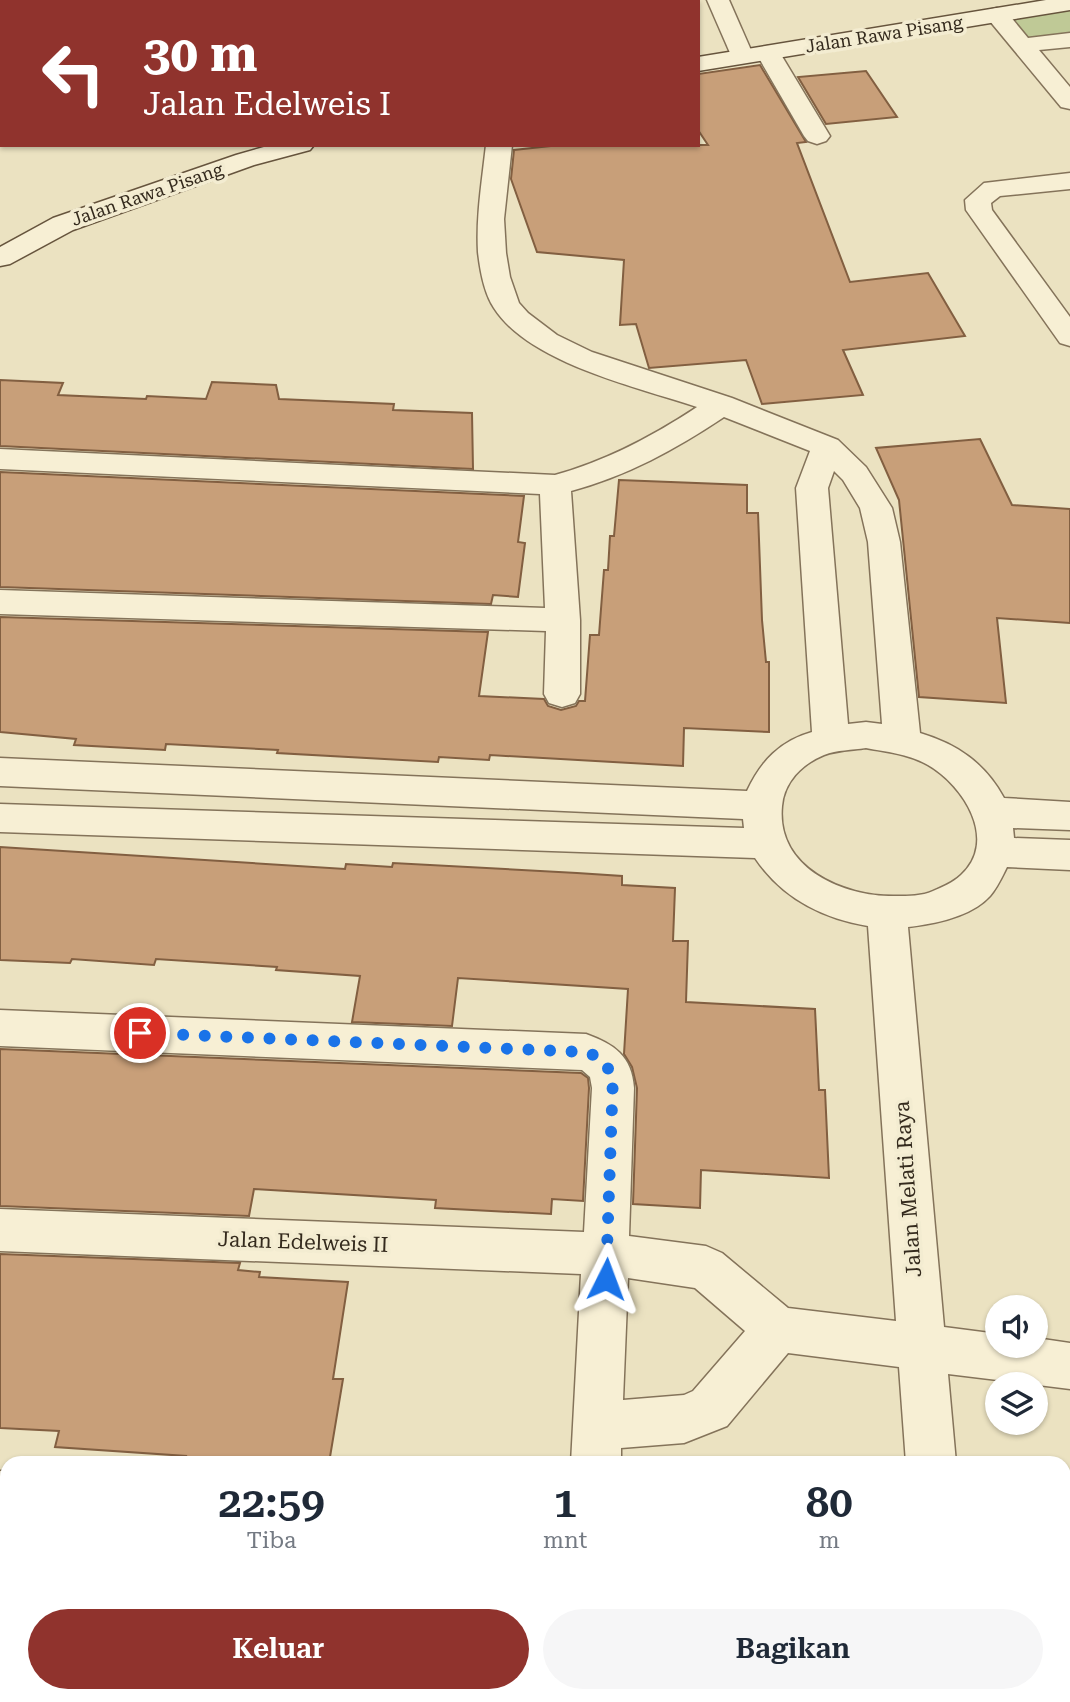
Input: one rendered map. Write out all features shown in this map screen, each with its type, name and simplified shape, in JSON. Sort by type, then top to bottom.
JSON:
[{"type":"street","points":[[718,0],[742,57]]},
{"type":"street","name":"Jalan Rawa Pisang","points":[[700,64],[1070,3]]},
{"type":"street","points":[[997,15],[1070,102]]},
{"type":"street","points":[[1025,46],[1070,40]]},
{"type":"street","points":[[768,53],[817,136]]},
{"type":"street","name":"Jalan Rawa Pisang","points":[[0,258],[63,224],[245,160],[294,147]]},
{"type":"street","points":[[499,147],[492,206],[492,253],[496,277],[506,305],[518,319],[547,341],[582,358],[721,405],[827,447],[855,474],[876,508],[884,542],[902,740]]},
{"type":"street","points":[[1070,181],[993,189],[978,200],[979,210],[1070,337]]},
{"type":"street","points":[[0,460],[555,485],[590,477],[637,457],[675,436],[721,405]]},
{"type":"street","points":[[827,447],[812,488],[831,739]]},
{"type":"street","points":[[555,485],[563,620],[562,694]]},
{"type":"street","points":[[0,602],[563,620]]},
{"type":"street","points":[[866,736],[902,740],[942,756],[973,781],[992,812],[996,832],[995,852],[976,886],[936,908],[887,915],[848,908],[813,893],[785,871],[767,844],[761,825],[761,806],[768,783],[782,764],[805,749],[831,739],[866,736]]},
{"type":"street","points":[[0,772],[761,806]]},
{"type":"street","points":[[992,812],[1070,816]]},
{"type":"street","points":[[0,818],[767,844]]},
{"type":"street","points":[[995,852],[1070,855]]},
{"type":"street","name":"Jalan Melati Raya","points":[[887,915],[930,1456]]},
{"type":"street","points":[[0,1028],[586,1052],[601,1058],[613,1076],[613,1088],[597,1444],[710,1409],[778,1329],[1070,1366]]},
{"type":"street","name":"Jalan Edelweis II","points":[[0,1230],[607,1254],[706,1268],[778,1329]]},
{"type":"green space","points":[[1070,3],[1070,40],[1025,45],[997,15]]},
{"type":"building","points":[[760,65],[806,142],[797,143],[850,282],[928,273],[965,336],[843,350],[863,395],[762,404],[746,360],[649,368],[636,324],[620,325],[624,260],[537,252],[511,179],[514,150],[542,147],[708,145],[700,133],[700,74]]},
{"type":"building","points":[[866,71],[897,117],[826,124],[798,77]]},
{"type":"building","points":[[0,380],[63,383],[58,395],[146,399],[147,396],[206,399],[212,382],[276,385],[279,399],[394,404],[393,410],[472,413],[473,469],[0,446]]},
{"type":"building","points":[[980,439],[1012,505],[1070,509],[1070,623],[997,618],[1006,703],[919,697],[899,500],[876,448]]},
{"type":"building","points":[[0,472],[524,496],[518,542],[525,543],[518,597],[493,595],[491,604],[0,587]]},
{"type":"building","points":[[619,480],[747,485],[747,513],[758,513],[762,620],[766,662],[769,662],[769,732],[684,728],[683,766],[490,755],[489,760],[439,757],[438,762],[166,744],[165,750],[74,745],[76,739],[0,732],[0,617],[488,632],[479,696],[544,699],[548,706],[561,710],[576,706],[579,701],[585,701],[590,635],[599,635],[604,570],[608,570],[610,536],[614,536]]},
{"type":"building","points":[[0,847],[345,869],[346,864],[392,867],[393,863],[577,873],[622,876],[622,885],[675,888],[673,941],[688,941],[686,1002],[815,1009],[819,1090],[825,1090],[829,1178],[701,1170],[700,1208],[633,1204],[637,1088],[632,1067],[624,1054],[628,989],[458,978],[452,1026],[352,1022],[360,976],[156,959],[154,965],[72,959],[70,963],[0,960]]},
{"type":"building","points":[[0,1049],[581,1073],[588,1078],[589,1088],[583,1201],[552,1199],[551,1214],[435,1208],[436,1200],[254,1189],[249,1216],[0,1206]]},
{"type":"building","points":[[0,1254],[240,1263],[238,1270],[260,1272],[259,1277],[348,1282],[333,1379],[343,1379],[330,1456],[186,1456],[55,1447],[59,1431],[0,1428]]},
{"type":"route","points":[[140,1033],[586,1052],[601,1058],[613,1076],[606,1279]]}]
